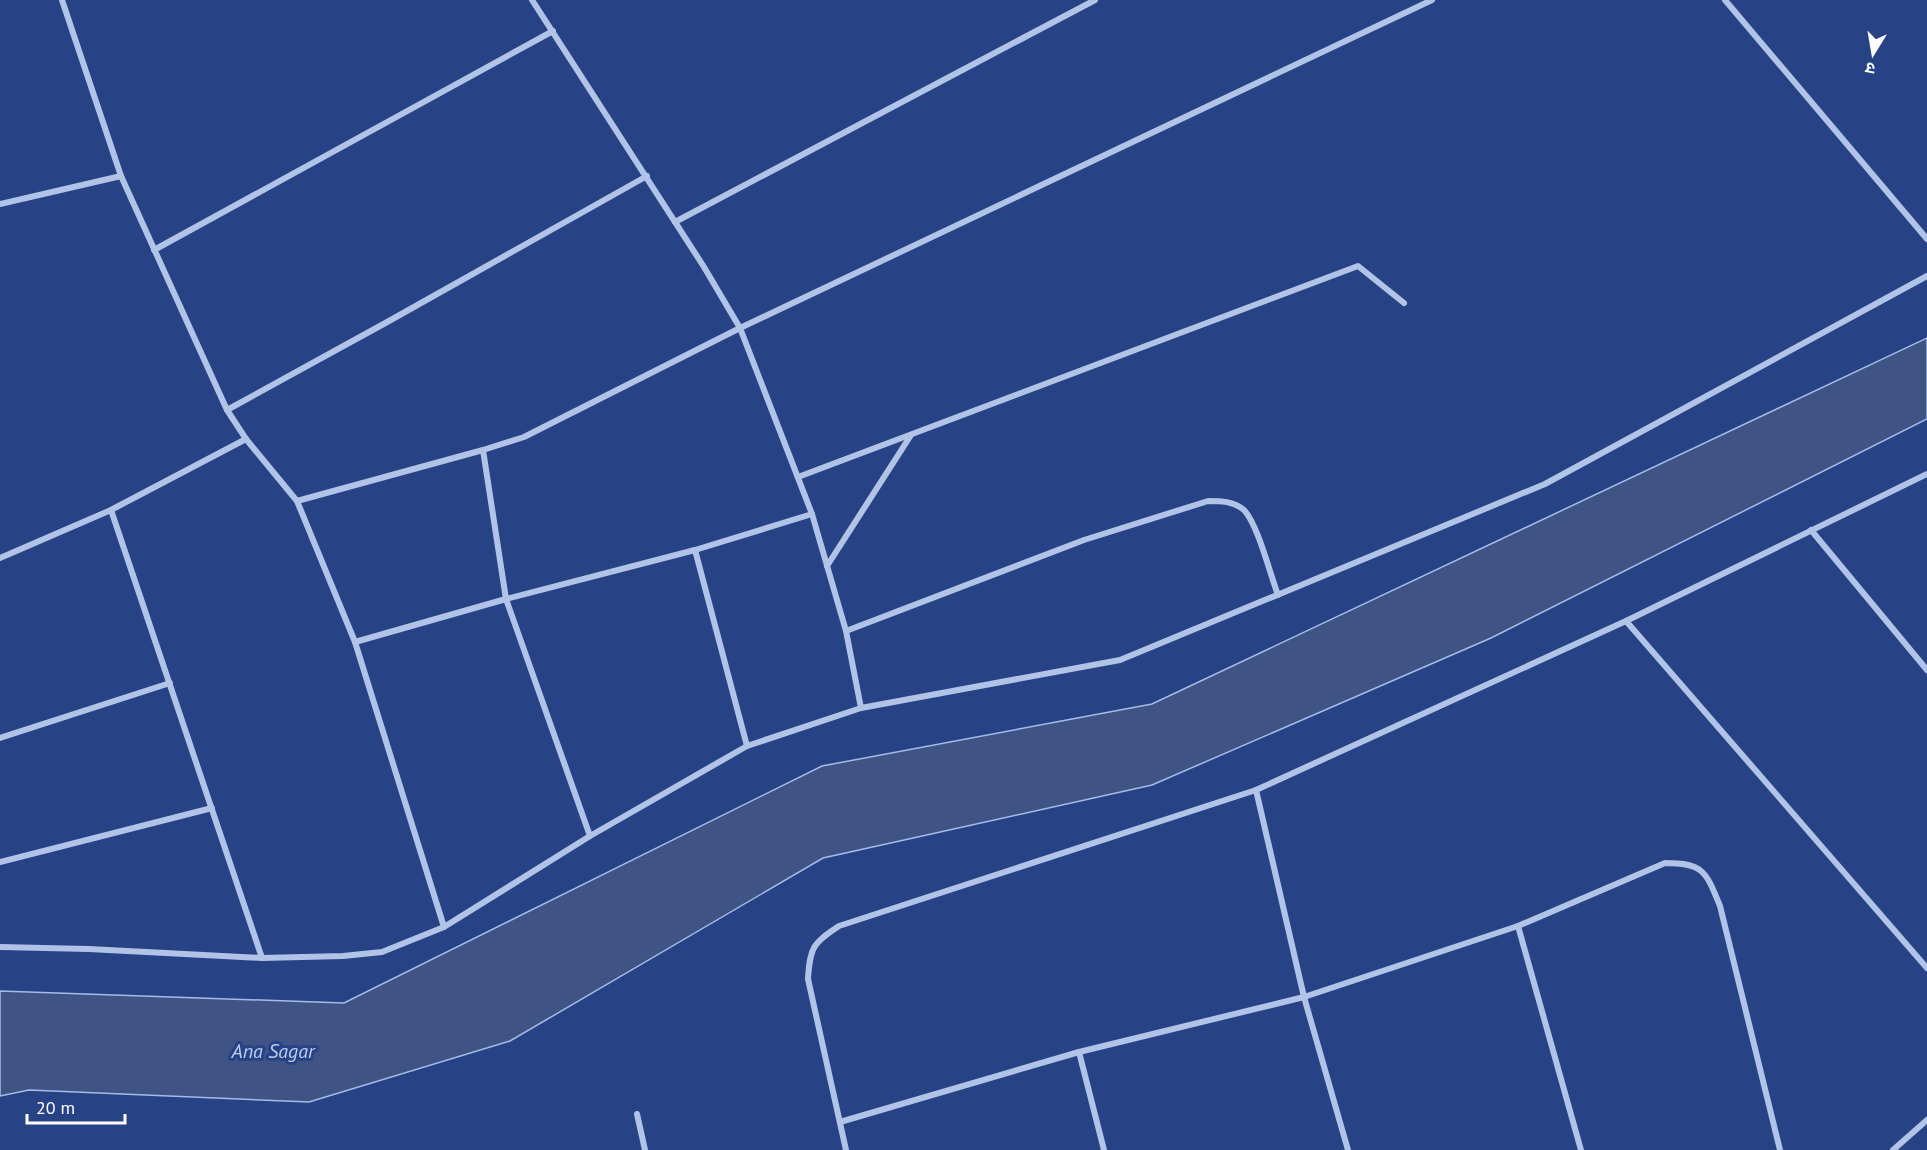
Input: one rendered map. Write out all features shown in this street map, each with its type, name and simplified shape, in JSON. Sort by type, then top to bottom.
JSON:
[{"type":"street","points":[[62,0],[121,176],[227,410],[246,439],[297,501],[355,642],[444,927]]},
{"type":"street","points":[[532,0],[647,176],[740,328],[812,513],[846,632],[861,708]]},
{"type":"street","points":[[675,222],[1095,0]]},
{"type":"street","points":[[297,501],[524,437],[740,328],[1432,0]]},
{"type":"street","points":[[1725,0],[1927,239]]},
{"type":"street","points":[[154,250],[553,31]]},
{"type":"street","points":[[0,204],[121,176]]},
{"type":"street","points":[[227,410],[647,176]]},
{"type":"street","points":[[798,477],[1358,266],[1404,303]]},
{"type":"street","points":[[0,947],[262,958],[343,956],[382,952],[444,927],[590,836],[747,746],[861,708],[1120,660],[1545,484],[1927,276]]},
{"type":"street","points":[[827,566],[912,435]]},
{"type":"street","points":[[0,558],[111,510],[246,439]]},
{"type":"street","points":[[483,450],[506,599],[590,836]]},
{"type":"street","points":[[846,1150],[808,979],[810,956],[819,939],[840,926],[1256,790],[1626,621],[1927,474]]},
{"type":"street","points":[[846,632],[1084,540],[1208,501],[1226,501],[1242,508],[1251,520],[1278,595]]},
{"type":"street","points":[[111,510],[262,958]]},
{"type":"street","points":[[355,642],[506,599],[695,550],[812,513]]},
{"type":"street","points":[[1811,530],[1927,670]]},
{"type":"street","points":[[695,550],[747,746]]},
{"type":"street","points":[[1626,621],[1927,968]]},
{"type":"street","points":[[0,738],[170,683]]},
{"type":"street","points":[[1256,790],[1304,997],[1348,1150]]},
{"type":"street","points":[[0,862],[212,808]]},
{"type":"street","points":[[840,1122],[1079,1052],[1304,997],[1518,926],[1665,863],[1688,863],[1707,875],[1720,906],[1780,1150]]},
{"type":"street","points":[[1518,926],[1581,1150]]},
{"type":"street","points":[[1079,1052],[1104,1150]]},
{"type":"street","points":[[637,1114],[645,1150]]},
{"type":"street","points":[[1893,1150],[1927,1120]]},
{"type":"water","name":"Ana Sagar","points":[[1927,338],[1927,419],[1491,638],[1152,785],[823,858],[510,1041],[309,1102],[29,1090],[0,1096],[0,991],[344,1003],[822,766],[1152,704]]}]
